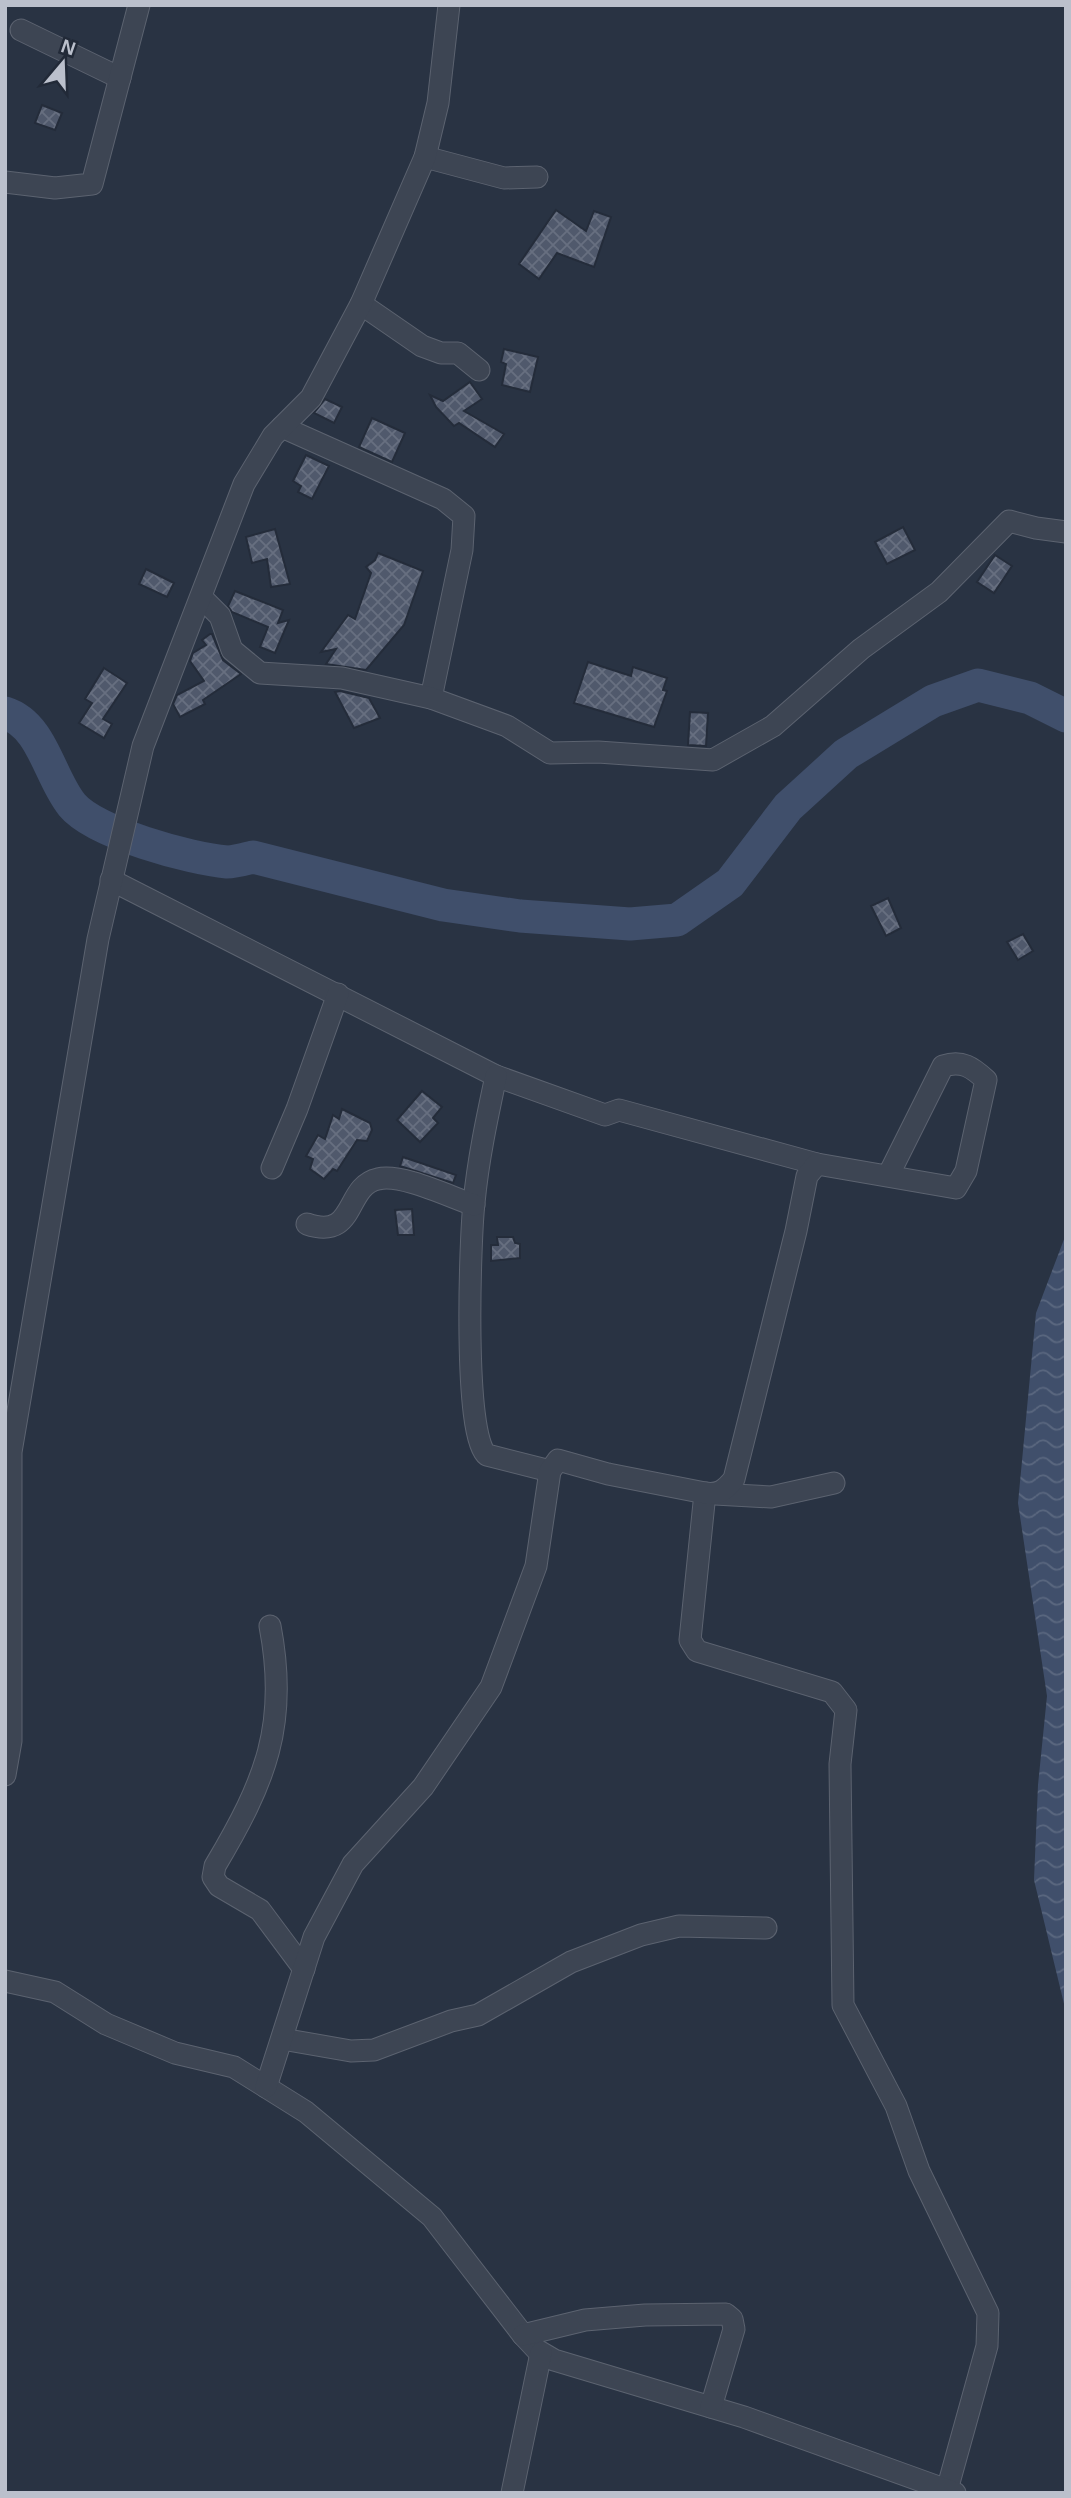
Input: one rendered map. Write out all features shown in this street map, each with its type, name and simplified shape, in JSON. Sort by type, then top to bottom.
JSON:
[{"type":"street","points":[[5,182],[54,188],[92,184],[139,5]]},
{"type":"street","points":[[5,1775],[11,1741],[11,1452],[98,939],[143,746],[244,484],[282,427],[311,398],[361,304],[425,157],[438,103],[449,5]]},
{"type":"street","points":[[21,30],[120,78]]},
{"type":"street","points":[[425,157],[504,178],[537,177]]},
{"type":"street","points":[[361,304],[422,346],[441,353],[458,353],[480,370]]},
{"type":"street","points":[[282,427],[443,499],[464,516],[462,550],[431,698]]},
{"type":"street","points":[[202,598],[219,616],[232,650],[260,673],[342,678],[431,698],[507,726],[550,753],[598,752],[713,760],[774,726],[861,649],[939,592],[1009,521],[1066,532]]},
{"type":"street","points":[[113,871],[496,1076],[605,1115],[619,1110],[817,1164],[956,1188],[966,1171],[986,1080],[972,1068],[956,1062],[943,1066],[888,1176]]},
{"type":"street","points":[[272,1168],[297,1109],[338,993]]},
{"type":"street","points":[[496,1076],[474,1205],[471,1376],[477,1441],[487,1455],[551,1471]]},
{"type":"street","points":[[710,1494],[726,1489],[734,1479],[796,1231],[807,1176],[817,1164]]},
{"type":"street","points":[[307,1224],[326,1228],[338,1224],[363,1189],[378,1179],[400,1180],[474,1205]]},
{"type":"street","points":[[266,2087],[314,1937],[353,1864],[423,1787],[491,1687],[536,1566],[551,1471],[558,1460],[608,1474],[710,1494],[771,1497],[834,1483]]},
{"type":"street","points":[[5,1981],[55,1992],[106,2024],[175,2053],[234,2067],[306,2112],[432,2217],[523,2334],[541,2353],[554,2360],[711,2407],[951,2491],[987,2346],[988,2313],[919,2171],[896,2106],[843,2006],[839,1764],[846,1710],[832,1692],[696,1651],[690,1640],[710,1494]]},
{"type":"street","points":[[270,1626],[279,1689],[270,1748],[256,1792],[215,1866],[213,1877],[219,1886],[260,1910],[304,1969]]},
{"type":"street","points":[[282,2039],[351,2051],[374,2050],[451,2021],[478,2015],[571,1962],[651,1932],[679,1926],[766,1928]]},
{"type":"street","points":[[523,2334],[585,2320],[645,2315],[726,2314],[732,2319],[734,2329],[711,2407]]},
{"type":"street","points":[[512,2493],[541,2353]]},
{"type":"water","points":[[1066,1234],[1066,2012],[1034,1880],[1038,1785],[1047,1696],[1018,1503],[1036,1313]]},
{"type":"building","points":[[42,105],[62,113],[55,130],[35,123]]},
{"type":"building","points":[[556,210],[586,231],[594,211],[611,217],[594,267],[557,253],[539,279],[519,264]]},
{"type":"building","points":[[504,349],[538,357],[530,392],[502,385],[506,364],[501,362]]},
{"type":"building","points":[[470,382],[482,399],[464,411],[504,434],[495,447],[459,423],[454,426],[436,407],[430,395],[443,401]]},
{"type":"building","points":[[325,399],[342,407],[334,423],[314,413]]},
{"type":"building","points":[[372,418],[405,433],[392,462],[359,447]]},
{"type":"building","points":[[306,455],[329,466],[312,499],[298,492],[301,486],[293,481]]},
{"type":"building","points":[[903,527],[915,550],[887,564],[875,542]]},
{"type":"building","points":[[275,529],[290,584],[271,587],[267,559],[252,563],[246,537]]},
{"type":"building","points":[[378,553],[423,571],[404,625],[366,670],[326,664],[336,649],[321,652],[348,615],[355,619],[371,573],[366,567],[375,560]]},
{"type":"building","points":[[995,555],[1012,566],[994,593],[977,582]]},
{"type":"building","points":[[146,569],[174,583],[167,597],[139,584]]},
{"type":"building","points":[[235,591],[283,610],[278,623],[289,620],[275,653],[260,647],[268,627],[232,612],[228,606]]},
{"type":"building","points":[[210,634],[223,660],[241,674],[203,700],[205,704],[180,717],[173,704],[177,695],[204,681],[190,661],[193,653],[206,645],[202,640]]},
{"type":"building","points":[[588,662],[631,676],[633,667],[667,678],[663,690],[667,691],[654,727],[574,703]]},
{"type":"building","points":[[104,668],[127,683],[103,719],[112,724],[104,738],[79,723],[92,703],[85,699]]},
{"type":"building","points":[[335,692],[369,698],[380,718],[354,728]]},
{"type":"building","points":[[690,712],[708,713],[706,746],[688,745]]},
{"type":"building","points":[[888,898],[901,928],[886,936],[871,906]]},
{"type":"building","points":[[1023,934],[1033,951],[1018,960],[1007,942]]},
{"type":"building","points":[[422,1091],[442,1107],[433,1118],[438,1123],[420,1142],[397,1120]]},
{"type":"building","points":[[342,1109],[370,1123],[372,1130],[367,1141],[357,1140],[337,1171],[333,1169],[324,1179],[310,1169],[313,1159],[306,1156],[318,1135],[325,1139],[333,1115],[339,1119]]},
{"type":"building","points":[[403,1157],[456,1175],[453,1183],[400,1166]]},
{"type":"building","points":[[412,1209],[414,1235],[398,1235],[395,1210]]},
{"type":"building","points":[[497,1237],[513,1237],[515,1243],[520,1244],[520,1258],[491,1261],[491,1245],[498,1245]]},
{"type":"waterway","points":[[5,713],[18,719],[37,740],[72,805],[101,825],[145,843],[211,860],[227,862],[253,857],[443,905],[520,916],[630,924],[677,920],[730,883],[788,807],[846,754],[933,701],[978,685],[1030,698],[1066,716]]}]
